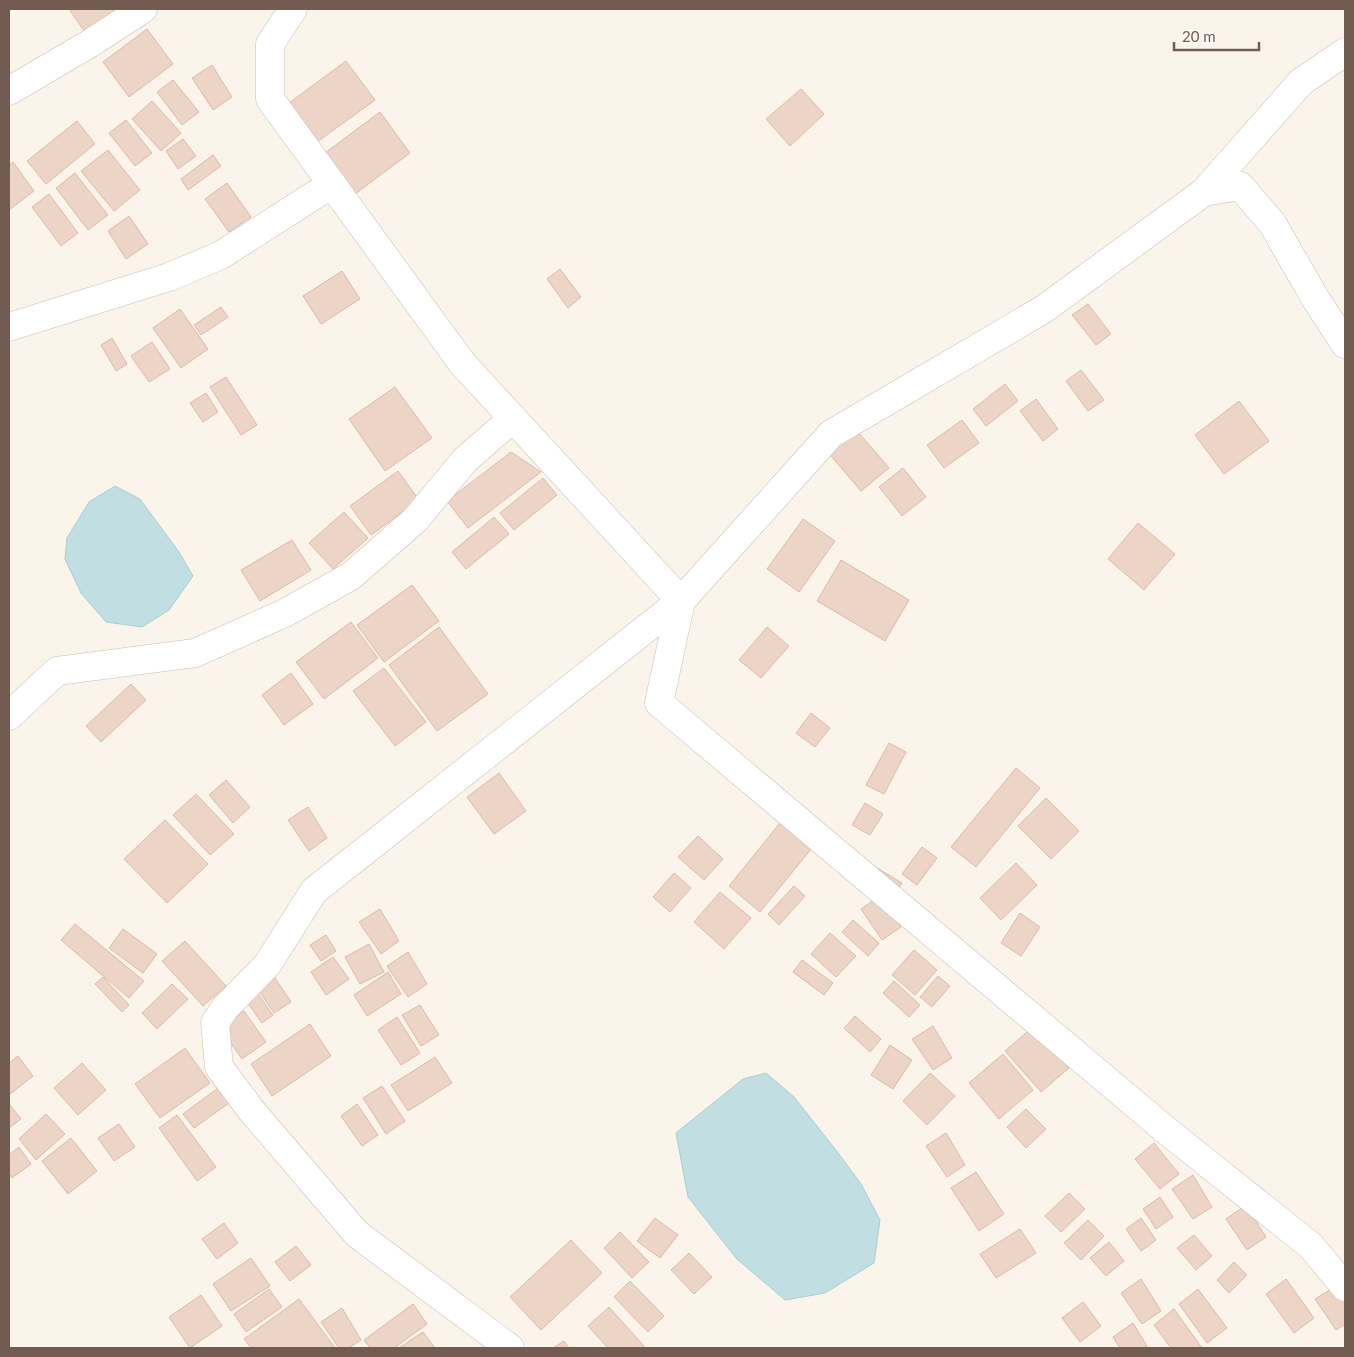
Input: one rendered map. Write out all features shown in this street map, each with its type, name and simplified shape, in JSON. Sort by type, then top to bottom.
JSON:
[{"type":"street","points":[[9,91],[89,44],[143,9]]},
{"type":"street","points":[[293,9],[270,44],[270,99],[462,364],[681,601]]},
{"type":"street","points":[[510,1348],[357,1234],[251,1110],[219,1067],[215,1024],[225,1008],[268,966],[314,891],[681,601],[831,434],[1044,309],[1204,192],[1301,82],[1345,52]]},
{"type":"street","points":[[9,327],[169,277],[221,255],[332,184]]},
{"type":"street","points":[[1204,192],[1240,186],[1272,223],[1315,298],[1345,344]]},
{"type":"street","points":[[9,716],[57,671],[195,653],[284,613],[350,576],[415,520],[465,460],[512,418]]},
{"type":"street","points":[[681,601],[659,703],[1167,1131],[1311,1246],[1345,1287]]},
{"type":"water","points":[[115,486],[140,499],[179,552],[193,576],[169,610],[142,627],[106,622],[81,593],[65,559],[67,538],[89,502]]},
{"type":"water","points":[[766,1073],[794,1097],[839,1154],[861,1184],[880,1220],[874,1263],[825,1293],[785,1300],[737,1259],[688,1197],[676,1133],[743,1079]]},
{"type":"building","points":[[69,9],[117,9],[121,15],[89,38]]},
{"type":"building","points":[[147,29],[173,64],[129,97],[103,62]]},
{"type":"building","points":[[346,61],[375,100],[317,142],[289,103]]},
{"type":"building","points":[[212,65],[232,97],[213,110],[192,78]]},
{"type":"building","points":[[173,80],[199,112],[182,125],[157,92]]},
{"type":"building","points":[[801,89],[824,114],[790,146],[766,119]]},
{"type":"building","points":[[152,101],[181,133],[161,151],[132,119]]},
{"type":"building","points":[[380,112],[410,153],[355,194],[325,153]]},
{"type":"building","points":[[126,120],[152,153],[135,166],[109,133]]},
{"type":"building","points":[[77,121],[95,144],[46,184],[27,161]]},
{"type":"building","points":[[183,139],[196,156],[178,169],[166,151]]},
{"type":"building","points":[[108,150],[140,190],[114,211],[81,171]]},
{"type":"building","points":[[213,155],[221,166],[188,190],[181,179]]},
{"type":"building","points":[[13,162],[34,191],[9,210],[9,165]]},
{"type":"building","points":[[75,173],[108,215],[88,230],[56,188]]},
{"type":"building","points":[[227,183],[251,217],[229,232],[205,199]]},
{"type":"building","points":[[49,194],[78,233],[61,246],[32,207]]},
{"type":"building","points":[[129,216],[148,244],[126,259],[108,231]]},
{"type":"building","points":[[560,269],[581,297],[568,308],[547,279]]},
{"type":"building","points":[[342,271],[360,299],[321,324],[303,296]]},
{"type":"building","points":[[1088,304],[1111,334],[1096,345],[1072,315]]},
{"type":"building","points":[[221,307],[228,317],[201,335],[194,325]]},
{"type":"building","points":[[180,309],[208,349],[181,368],[153,328]]},
{"type":"building","points":[[112,338],[127,364],[116,371],[101,345]]},
{"type":"building","points":[[152,342],[170,369],[149,382],[131,356]]},
{"type":"building","points":[[1081,370],[1104,400],[1088,411],[1066,381]]},
{"type":"building","points":[[226,377],[257,425],[241,435],[210,387]]},
{"type":"building","points":[[1005,384],[1018,401],[986,426],[973,409]]},
{"type":"building","points":[[395,387],[432,438],[385,471],[349,419]]},
{"type":"building","points":[[206,393],[218,412],[203,422],[190,403]]},
{"type":"building","points":[[1036,399],[1058,429],[1043,441],[1020,411]]},
{"type":"building","points":[[1239,401],[1269,441],[1224,474],[1195,435]]},
{"type":"building","points":[[962,420],[979,443],[944,468],[927,445]]},
{"type":"building","points":[[853,426],[889,468],[861,491],[825,449]]},
{"type":"building","points":[[511,452],[541,472],[468,528],[447,501]]},
{"type":"building","points":[[903,468],[926,497],[902,516],[879,487]]},
{"type":"building","points":[[398,471],[419,500],[371,535],[350,506]]},
{"type":"building","points":[[543,478],[557,495],[514,530],[500,513]]},
{"type":"building","points":[[344,512],[368,538],[333,569],[309,543]]},
{"type":"building","points":[[494,517],[509,534],[466,569],[452,552]]},
{"type":"building","points":[[803,519],[835,541],[799,592],[767,569]]},
{"type":"building","points":[[1138,523],[1175,554],[1144,590],[1108,559]]},
{"type":"building","points":[[292,540],[311,570],[260,601],[241,570]]},
{"type":"building","points":[[841,560],[909,600],[885,641],[817,601]]},
{"type":"building","points":[[412,585],[439,621],[384,662],[357,625]]},
{"type":"building","points":[[351,622],[378,658],[324,699],[296,662]]},
{"type":"building","points":[[439,627],[488,694],[437,731],[389,665]]},
{"type":"building","points":[[767,627],[789,646],[761,678],[739,660]]},
{"type":"building","points":[[384,668],[426,722],[395,746],[353,691]]},
{"type":"building","points":[[291,673],[313,704],[284,725],[262,695]]},
{"type":"building","points":[[131,684],[146,700],[101,742],[86,726]]},
{"type":"building","points":[[811,713],[830,728],[815,747],[796,733]]},
{"type":"building","points":[[889,743],[906,752],[884,794],[866,785]]},
{"type":"building","points":[[1016,768],[1040,788],[976,867],[951,847]]},
{"type":"building","points":[[499,773],[526,811],[494,834],[467,797]]},
{"type":"building","points":[[226,780],[250,807],[233,823],[209,795]]},
{"type":"building","points":[[196,794],[234,834],[210,855],[173,815]]},
{"type":"building","points":[[1046,798],[1079,831],[1051,859],[1018,826]]},
{"type":"building","points":[[865,803],[883,814],[870,835],[852,825]]},
{"type":"building","points":[[308,807],[327,838],[309,851],[288,820]]},
{"type":"building","points":[[784,818],[816,843],[760,912],[729,886]]},
{"type":"building","points":[[165,820],[208,864],[167,903],[124,859]]},
{"type":"building","points":[[698,836],[723,859],[704,880],[678,857]]},
{"type":"building","points":[[922,847],[937,858],[917,885],[902,874]]},
{"type":"building","points":[[1016,863],[1037,885],[1001,920],[980,898]]},
{"type":"building","points":[[877,868],[902,883],[895,894],[870,878]]},
{"type":"building","points":[[674,873],[691,888],[670,912],[653,897]]},
{"type":"building","points":[[794,886],[805,896],[779,925],[768,914]]},
{"type":"building","points":[[720,892],[751,918],[724,949],[694,922]]},
{"type":"building","points":[[881,895],[901,927],[882,940],[861,909]]},
{"type":"building","points":[[380,909],[399,941],[381,954],[359,922]]},
{"type":"building","points":[[1020,913],[1040,927],[1021,956],[1001,943]]},
{"type":"building","points":[[853,920],[879,943],[868,956],[842,932]]},
{"type":"building","points":[[75,924],[144,981],[129,998],[61,940]]},
{"type":"building","points":[[123,929],[157,954],[143,973],[109,948]]},
{"type":"building","points":[[830,933],[856,956],[836,977],[811,954]]},
{"type":"building","points":[[326,935],[336,951],[321,961],[310,945]]},
{"type":"building","points":[[185,941],[226,986],[203,1006],[162,961]]},
{"type":"building","points":[[369,944],[384,972],[360,984],[345,957]]},
{"type":"building","points":[[914,950],[937,970],[915,995],[892,975]]},
{"type":"building","points":[[408,952],[427,984],[408,997],[387,966]]},
{"type":"building","points":[[333,957],[349,979],[326,995],[311,972]]},
{"type":"building","points":[[802,960],[833,983],[824,995],[793,972]]},
{"type":"building","points":[[388,972],[401,994],[367,1016],[354,995]]},
{"type":"building","points":[[273,975],[291,1002],[274,1013],[256,987]]},
{"type":"building","points":[[938,976],[950,986],[932,1007],[920,997]]},
{"type":"building","points":[[103,977],[129,1005],[122,1012],[95,984]]},
{"type":"building","points":[[894,981],[920,1005],[909,1017],[883,993]]},
{"type":"building","points":[[172,984],[188,999],[157,1029],[142,1013]]},
{"type":"building","points":[[253,987],[273,1015],[262,1023],[242,995]]},
{"type":"building","points":[[420,1005],[439,1035],[421,1046],[402,1015]]},
{"type":"building","points":[[244,1011],[266,1042],[242,1059],[220,1028]]},
{"type":"building","points":[[855,1016],[881,1039],[870,1052],[844,1028]]},
{"type":"building","points":[[397,1017],[420,1053],[401,1065],[378,1030]]},
{"type":"building","points":[[310,1024],[331,1056],[272,1096],[251,1064]]},
{"type":"building","points":[[933,1026],[952,1058],[933,1070],[912,1039]]},
{"type":"building","points":[[1033,1027],[1069,1068],[1041,1092],[1005,1051]]},
{"type":"building","points":[[890,1045],[912,1060],[893,1089],[871,1075]]},
{"type":"building","points":[[185,1048],[210,1083],[160,1118],[135,1084]]},
{"type":"building","points":[[1003,1054],[1033,1090],[999,1119],[969,1083]]},
{"type":"building","points":[[18,1056],[33,1076],[9,1095],[9,1063]]},
{"type":"building","points":[[435,1057],[452,1083],[408,1111],[391,1085]]},
{"type":"building","points":[[82,1063],[106,1090],[78,1115],[54,1088]]},
{"type":"building","points":[[930,1073],[955,1096],[927,1125],[903,1101]]},
{"type":"building","points":[[382,1086],[405,1121],[386,1134],[363,1098]]},
{"type":"building","points":[[218,1088],[229,1103],[194,1128],[183,1114]]},
{"type":"building","points":[[9,1104],[21,1119],[9,1128]]},
{"type":"building","points":[[357,1104],[378,1135],[362,1146],[341,1116]]},
{"type":"building","points":[[1026,1109],[1046,1129],[1026,1148],[1007,1127]]},
{"type":"building","points":[[46,1114],[65,1134],[36,1160],[19,1139]]},
{"type":"building","points":[[177,1115],[216,1167],[197,1181],[159,1128]]},
{"type":"building","points":[[119,1124],[135,1147],[114,1161],[98,1138]]},
{"type":"building","points":[[946,1133],[965,1165],[947,1177],[926,1146]]},
{"type":"building","points":[[71,1138],[97,1171],[68,1194],[42,1161]]},
{"type":"building","points":[[1154,1143],[1179,1174],[1160,1189],[1135,1159]]},
{"type":"building","points":[[19,1147],[31,1164],[12,1178],[9,1174],[9,1155]]},
{"type":"building","points":[[976,1172],[1004,1214],[979,1231],[951,1188]]},
{"type":"building","points":[[1193,1175],[1212,1207],[1193,1219],[1172,1189]]},
{"type":"building","points":[[1069,1193],[1085,1209],[1061,1232],[1045,1216]]},
{"type":"building","points":[[1160,1197],[1173,1217],[1156,1229],[1143,1209]]},
{"type":"building","points":[[1246,1205],[1266,1237],[1247,1250],[1226,1219]]},
{"type":"building","points":[[655,1218],[678,1235],[660,1258],[637,1241]]},
{"type":"building","points":[[1141,1218],[1156,1240],[1141,1251],[1126,1229]]},
{"type":"building","points":[[1088,1220],[1104,1236],[1081,1260],[1064,1243]]},
{"type":"building","points":[[224,1223],[238,1243],[217,1259],[202,1239]]},
{"type":"building","points":[[1020,1229],[1036,1253],[996,1278],[980,1254]]},
{"type":"building","points":[[620,1232],[649,1262],[632,1278],[604,1248]]},
{"type":"building","points":[[1194,1235],[1212,1256],[1196,1270],[1177,1248]]},
{"type":"building","points":[[571,1240],[602,1273],[541,1330],[510,1297]]},
{"type":"building","points":[[1109,1242],[1124,1261],[1106,1276],[1090,1258]]},
{"type":"building","points":[[296,1246],[311,1265],[290,1281],[275,1262]]},
{"type":"building","points":[[689,1253],[712,1277],[694,1294],[671,1270]]},
{"type":"building","points":[[251,1258],[270,1286],[231,1311],[213,1284]]},
{"type":"building","points":[[1234,1262],[1247,1275],[1229,1293],[1217,1280]]},
{"type":"building","points":[[1141,1279],[1161,1311],[1142,1324],[1121,1293]]},
{"type":"building","points":[[1286,1279],[1314,1318],[1294,1333],[1266,1294]]},
{"type":"building","points":[[630,1281],[664,1316],[648,1332],[614,1297]]},
{"type":"building","points":[[1336,1286],[1345,1302],[1345,1324],[1336,1330],[1315,1299]]},
{"type":"building","points":[[269,1289],[282,1307],[246,1332],[234,1314]]},
{"type":"building","points":[[1198,1289],[1227,1328],[1207,1343],[1179,1304]]},
{"type":"building","points":[[201,1295],[222,1326],[190,1348],[169,1317]]},
{"type":"building","points":[[299,1299],[335,1348],[251,1348],[244,1339]]},
{"type":"building","points":[[1083,1302],[1101,1326],[1080,1342],[1062,1318]]},
{"type":"building","points":[[413,1304],[427,1324],[394,1348],[370,1348],[364,1340]]},
{"type":"building","points":[[609,1307],[644,1346],[642,1348],[608,1348],[588,1326]]},
{"type":"building","points":[[342,1308],[361,1340],[349,1348],[339,1348],[321,1322]]},
{"type":"building","points":[[1174,1309],[1202,1348],[1171,1348],[1154,1325]]},
{"type":"building","points":[[1133,1323],[1148,1348],[1120,1348],[1113,1337]]},
{"type":"building","points":[[423,1332],[435,1348],[399,1348]]},
{"type":"building","points":[[564,1341],[569,1348],[553,1348]]}]
